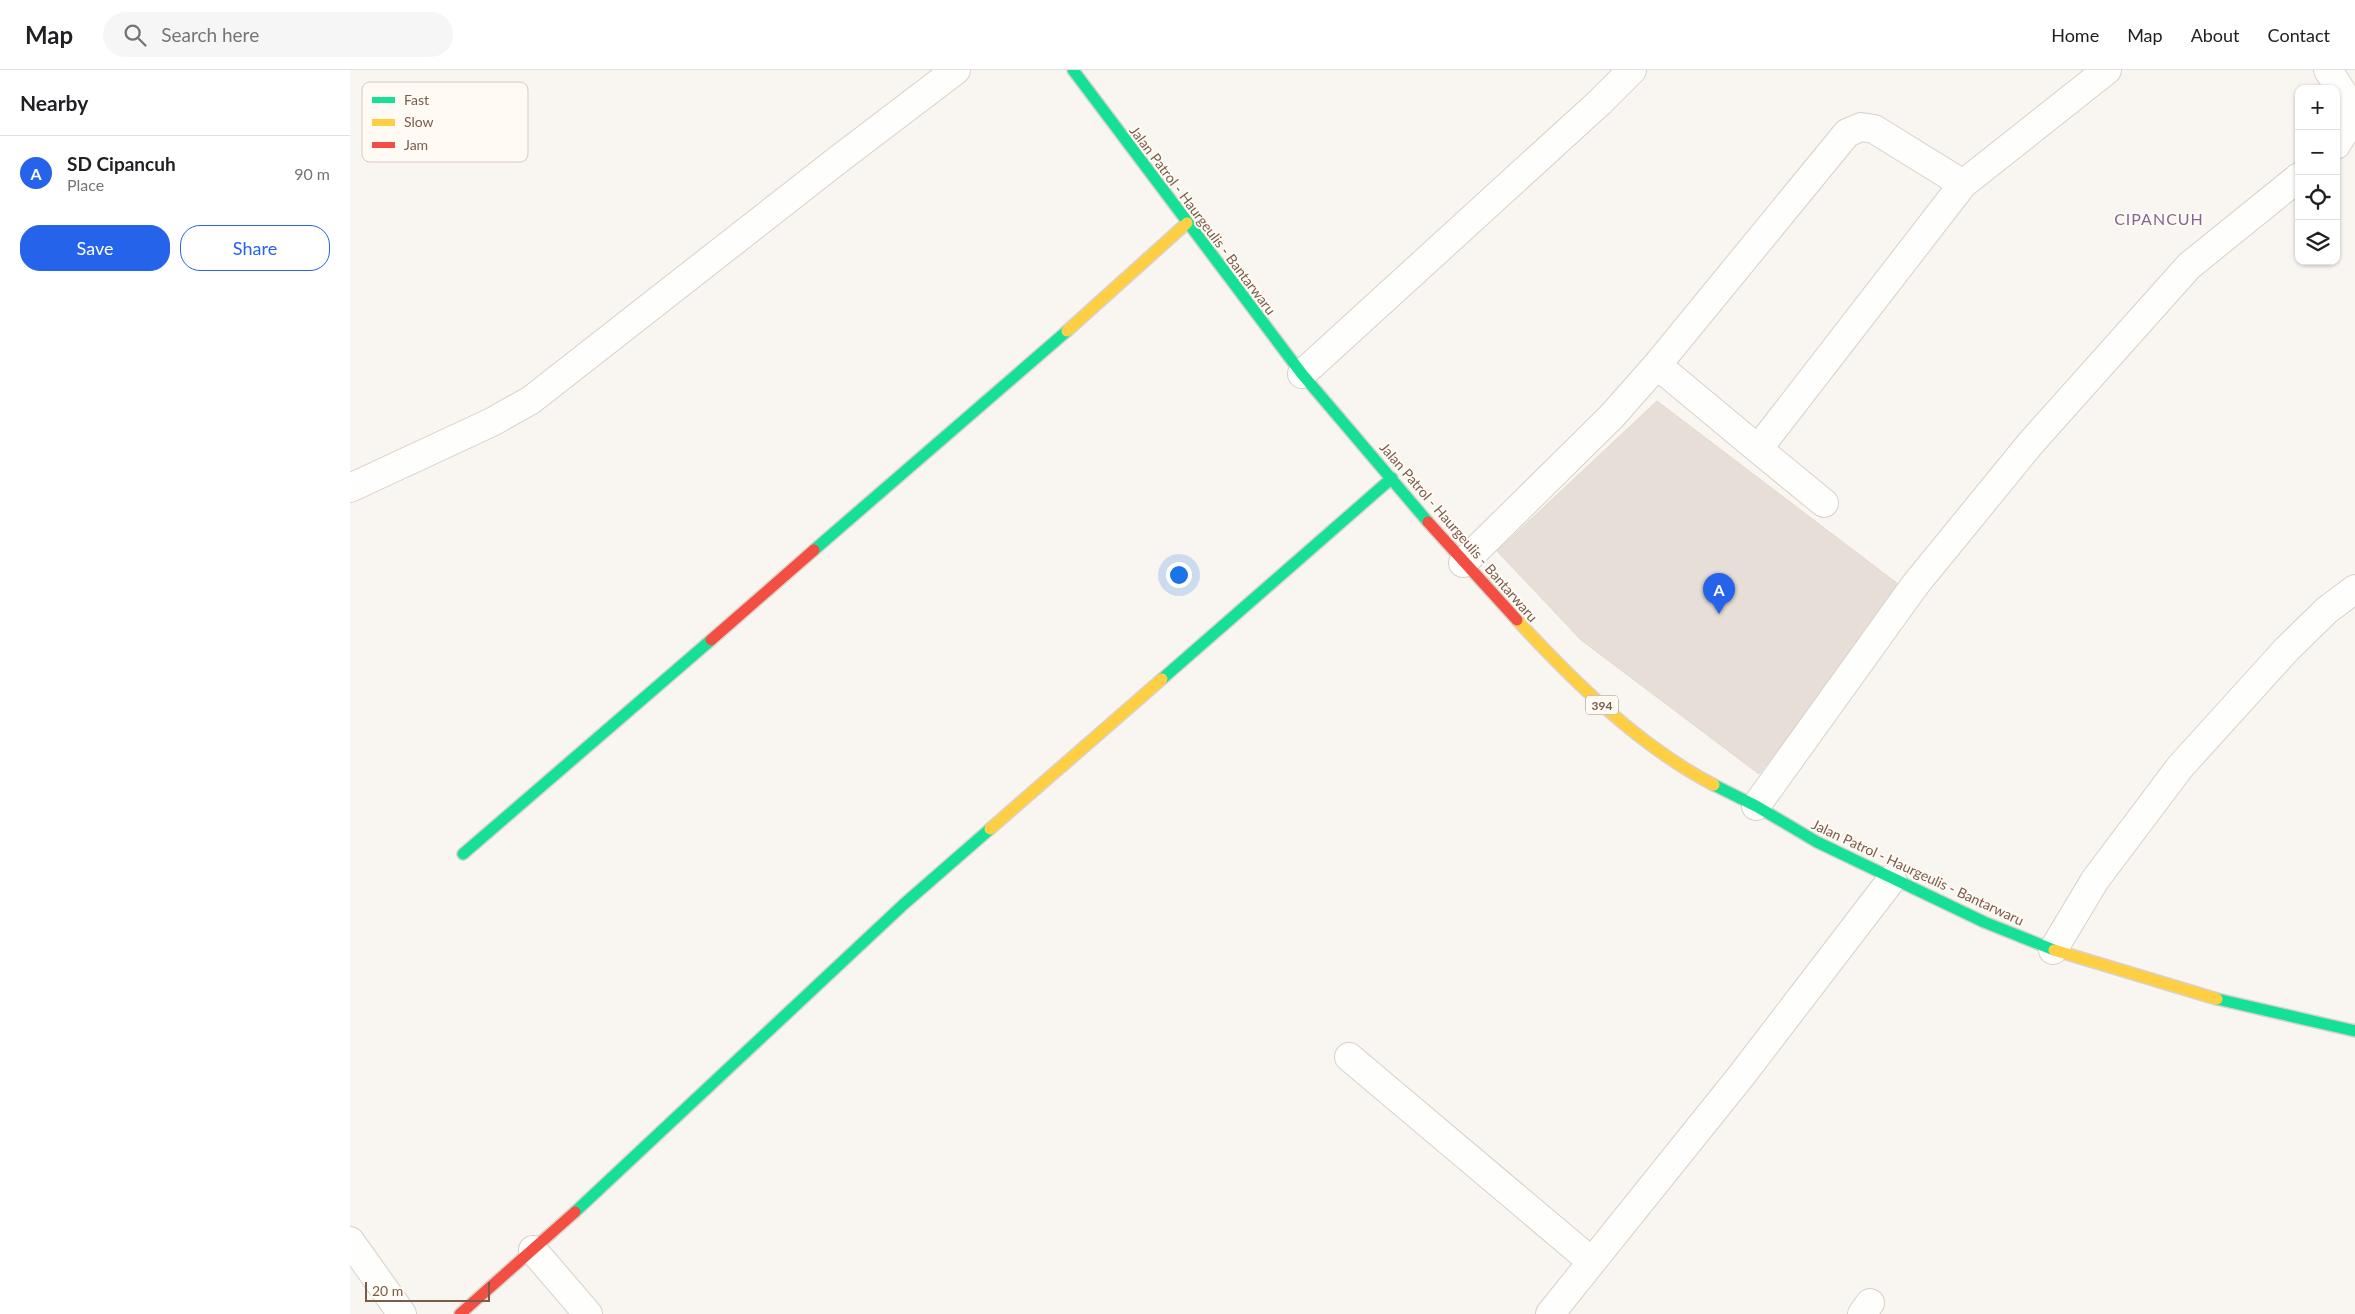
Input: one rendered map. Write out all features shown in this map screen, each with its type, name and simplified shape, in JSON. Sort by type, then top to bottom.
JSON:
[{"type":"street","points":[[350,488],[492,422],[531,400],[838,158],[956,70]]},
{"type":"street","name":"Jalan Patrol - Haurgeulis - Bantarwaru","points":[[1073,70],[1302,374],[1463,563],[1570,677],[1652,746],[1705,780],[1756,806],[1817,842],[1984,922],[2053,950],[2212,998],[2355,1031]]},
{"type":"street","points":[[1302,374],[1593,108],[1632,70]]},
{"type":"street","points":[[1758,448],[1963,184],[2107,70]]},
{"type":"street","points":[[2328,70],[2345,97],[2351,120],[2340,139]]},
{"type":"street","points":[[1463,563],[1612,416],[1657,365],[1847,133],[1861,128],[1874,129],[1963,184]]},
{"type":"street","points":[[1756,806],[1915,585],[2030,444],[2189,266],[2295,180]]},
{"type":"street","points":[[463,854],[1058,339],[1187,223]]},
{"type":"street","points":[[1657,365],[1824,503]]},
{"type":"street","points":[[460,1314],[533,1250],[904,904],[1392,478]]},
{"type":"street","points":[[2053,950],[2095,880],[2180,767],[2287,649],[2327,610],[2355,588]]},
{"type":"street","points":[[1550,1314],[1740,1076],[1892,879]]},
{"type":"street","points":[[1349,1058],[1591,1261]]},
{"type":"street","points":[[350,1241],[402,1314]]},
{"type":"street","points":[[533,1250],[588,1314]]},
{"type":"building","points":[[1657,401],[1902,587],[1759,774],[1581,640],[1497,551]]},
{"type":"traffic: fast","points":[[1073,70],[1302,374],[1428,522]]},
{"type":"traffic: fast","points":[[814,550],[1067,331]]},
{"type":"traffic: fast","points":[[1162,679],[1392,478]]},
{"type":"traffic: fast","points":[[463,854],[711,640]]},
{"type":"traffic: fast","points":[[1714,785],[1756,806],[1817,842],[1984,922],[2054,950]]},
{"type":"traffic: fast","points":[[575,1212],[904,904],[990,829]]},
{"type":"traffic: fast","points":[[2217,999],[2355,1031]]},
{"type":"traffic: slow","points":[[1067,331],[1187,223]]},
{"type":"traffic: slow","points":[[1517,620],[1584,689],[1633,732],[1686,769],[1714,785]]},
{"type":"traffic: slow","points":[[990,829],[1162,679]]},
{"type":"traffic: slow","points":[[2054,950],[2217,999]]},
{"type":"traffic: jam","points":[[1428,522],[1517,620]]},
{"type":"traffic: jam","points":[[711,640],[814,550]]},
{"type":"traffic: jam","points":[[460,1314],[575,1212]]},
{"type":"place","name":"SD Cipancuh","points":[[1719,614]]},
{"type":"district","name":"CIPANCUH","points":[[2159,218]]}]
